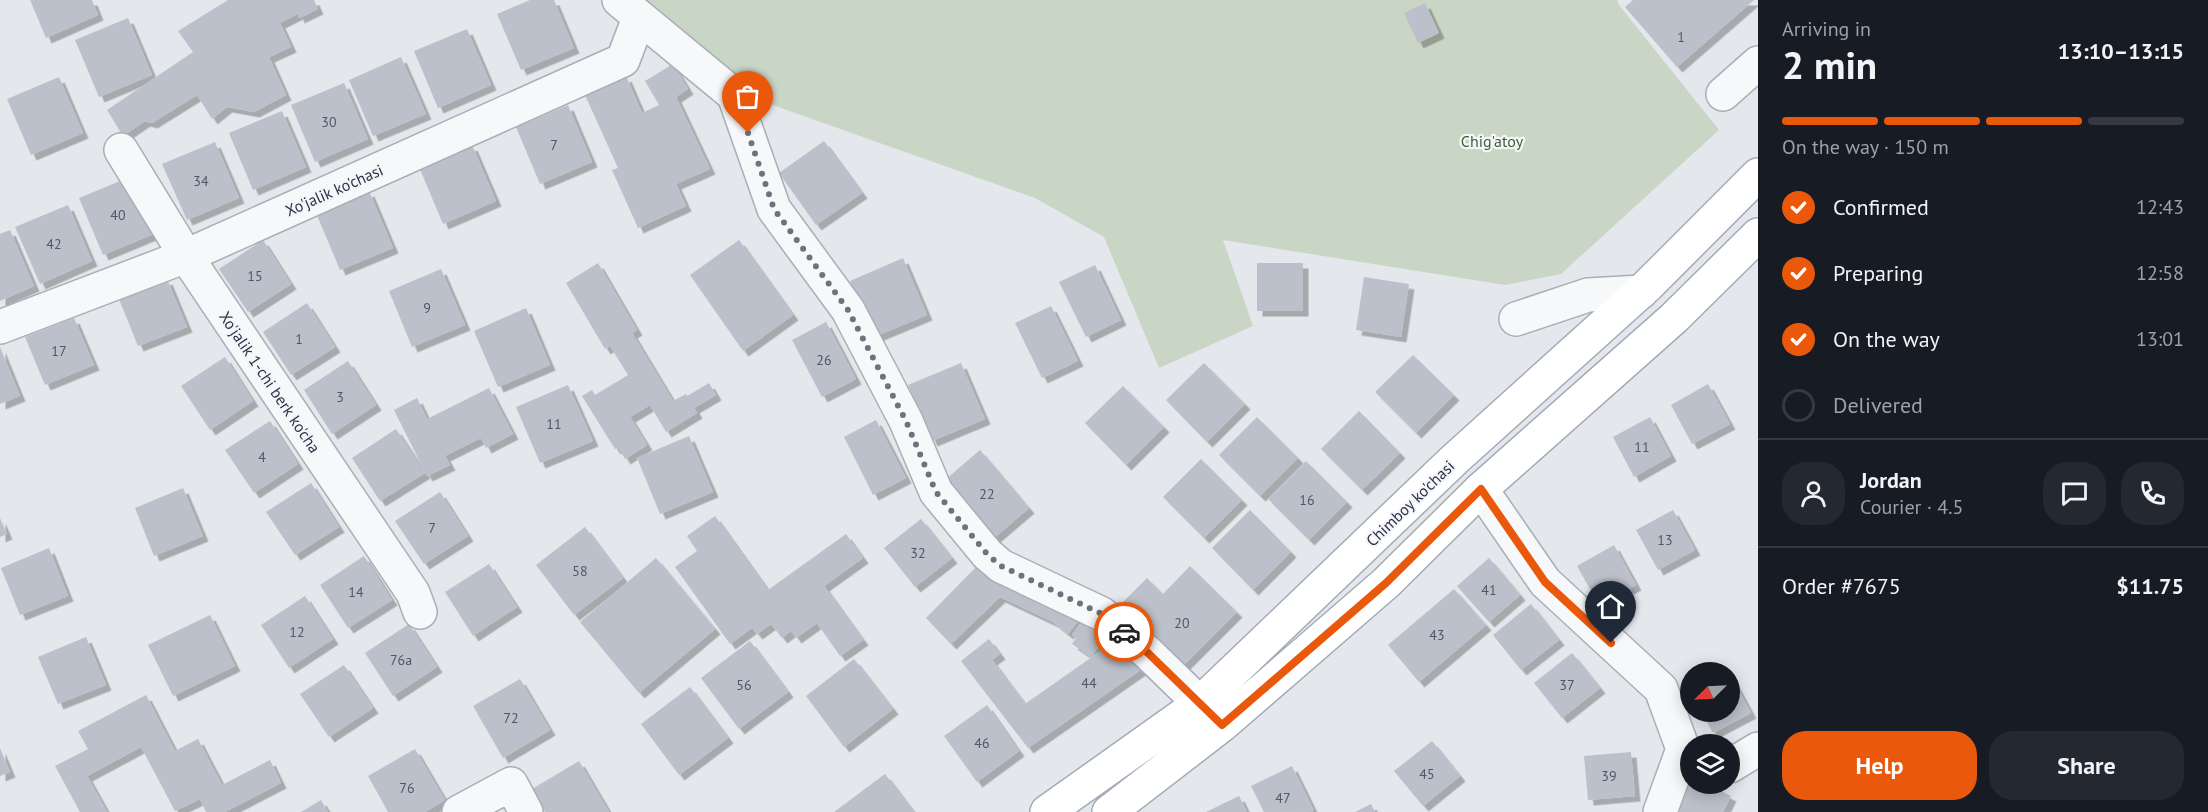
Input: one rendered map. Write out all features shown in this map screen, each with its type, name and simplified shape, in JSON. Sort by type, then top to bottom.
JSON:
[{"type":"main road","name":"Chimboy ko'chasi","points":[[1109,812],[1211,714],[1455,459],[1641,292],[1758,176]]},
{"type":"main road","name":"Chimboy ko'chasi","points":[[1047,812],[1211,714],[1386,583],[1481,489],[1674,318],[1758,235]]},
{"type":"street","name":"Xo'jalik ko'chasi","points":[[0,327],[186,256],[623,60],[629,6]]},
{"type":"street","name":"Xo'jalik ko'chasi","points":[[629,6],[734,95],[774,209],[848,310],[906,421],[936,492],[958,519],[987,554],[1001,566],[1102,614],[1148,653],[1211,714]]},
{"type":"street","points":[[1723,94],[1758,63]]},
{"type":"street","name":"Xo'jalik 1-chi berk ko'cha","points":[[121,150],[186,256],[413,593],[420,612]]},
{"type":"street","points":[[1516,319],[1588,296],[1641,292]]},
{"type":"street","points":[[1481,489],[1545,582],[1661,689],[1680,734]]},
{"type":"street","points":[[1740,760],[1758,749]]},
{"type":"street","points":[[1660,812],[1680,767]]},
{"type":"street","points":[[459,812],[511,784],[526,812]]},
{"type":"green space","name":"Chig'atoy","points":[[638,0],[1617,0],[1719,130],[1561,274],[1505,285],[1223,240],[1253,326],[1159,368],[1104,237],[1035,198],[744,95]]},
{"type":"building","points":[[30,0],[92,0],[98,15],[46,38]]},
{"type":"building","points":[[228,0],[314,0],[318,9],[299,18],[298,14],[280,23],[291,47],[269,57],[286,95],[254,112],[227,107],[212,119],[197,95],[152,123],[145,121],[123,136],[107,110],[193,52],[178,31]]},
{"type":"building","points":[[530,0],[554,0],[574,48],[521,70],[497,14]]},
{"type":"building","points":[[1633,0],[1754,0],[1677,67],[1625,7]]},
{"type":"building","points":[[1425,3],[1439,33],[1418,43],[1404,13]]},
{"type":"building","points":[[128,18],[152,75],[99,97],[75,40]]},
{"type":"building","points":[[467,29],[491,85],[438,108],[414,51]]},
{"type":"building","points":[[401,57],[426,114],[373,136],[349,80]]},
{"type":"building","points":[[673,64],[688,89],[676,97],[710,169],[676,184],[686,206],[638,228],[612,170],[618,168],[585,95],[626,76],[642,113],[659,105],[645,81]]},
{"type":"building","points":[[59,77],[83,133],[31,155],[7,99]]},
{"type":"building","points":[[344,83],[368,139],[315,162],[291,105]]},
{"type":"building","points":[[568,105],[592,162],[540,184],[516,127]]},
{"type":"building","points":[[282,111],[306,167],[253,190],[229,133]]},
{"type":"building","points":[[824,141],[862,193],[816,225],[779,173]]},
{"type":"building","points":[[215,142],[239,198],[187,220],[162,164]]},
{"type":"building","points":[[472,145],[496,201],[443,224],[419,167]]},
{"type":"building","points":[[132,176],[156,233],[103,255],[79,198]]},
{"type":"building","points":[[369,191],[393,248],[340,270],[316,213]]},
{"type":"building","points":[[68,205],[92,261],[40,284],[15,227]]},
{"type":"building","points":[[10,230],[34,286],[0,301],[0,234]]},
{"type":"building","points":[[263,240],[291,284],[248,312],[219,269]]},
{"type":"building","points":[[739,240],[793,315],[743,351],[690,275]]},
{"type":"building","points":[[903,258],[927,315],[874,337],[850,281]]},
{"type":"building","points":[[598,263],[637,330],[632,333],[673,401],[709,383],[716,395],[694,408],[697,413],[666,432],[650,405],[630,417],[647,445],[625,459],[618,447],[615,449],[582,396],[592,390],[595,395],[628,375],[610,346],[605,349],[566,283]]},
{"type":"building","points":[[1257,263],[1303,263],[1303,311],[1257,311]]},
{"type":"building","points":[[1095,265],[1121,320],[1086,337],[1059,282]]},
{"type":"building","points":[[441,269],[465,325],[412,347],[389,291]]},
{"type":"building","points":[[1364,277],[1409,284],[1401,337],[1356,330]]},
{"type":"building","points":[[167,279],[187,327],[138,346],[119,299]]},
{"type":"building","points":[[307,303],[335,347],[291,375],[263,332]]},
{"type":"building","points":[[1051,306],[1078,361],[1042,378],[1015,323]]},
{"type":"building","points":[[526,308],[550,365],[498,387],[474,331]]},
{"type":"building","points":[[74,318],[94,365],[45,385],[25,337]]},
{"type":"building","points":[[826,322],[856,379],[822,397],[792,340]]},
{"type":"building","points":[[0,347],[20,396],[0,404]]},
{"type":"building","points":[[1413,355],[1454,395],[1416,433],[1375,392]]},
{"type":"building","points":[[225,357],[253,401],[210,430],[181,386]]},
{"type":"building","points":[[348,361],[376,405],[332,434],[304,390]]},
{"type":"building","points":[[961,363],[985,419],[932,441],[908,385]]},
{"type":"building","points":[[1204,363],[1245,404],[1207,442],[1166,400]]},
{"type":"building","points":[[1708,384],[1730,424],[1692,444],[1671,405]]},
{"type":"building","points":[[568,385],[593,441],[540,463],[516,407]]},
{"type":"building","points":[[1123,386],[1164,427],[1126,465],[1085,423]]},
{"type":"building","points":[[489,388],[513,434],[486,448],[481,438],[445,456],[450,465],[427,476],[394,410],[417,398],[427,419]]},
{"type":"building","points":[[1359,411],[1400,453],[1362,490],[1321,449]]},
{"type":"building","points":[[1257,417],[1298,458],[1260,496],[1219,455]]},
{"type":"building","points":[[1650,417],[1671,456],[1634,477],[1613,437]]},
{"type":"building","points":[[876,420],[906,478],[873,495],[844,437]]},
{"type":"building","points":[[270,421],[298,464],[254,493],[225,450]]},
{"type":"building","points":[[396,429],[425,473],[380,501],[352,458]]},
{"type":"building","points":[[689,436],[713,492],[660,514],[637,458]]},
{"type":"building","points":[[980,450],[1029,508],[994,538],[945,480]]},
{"type":"building","points":[[1201,459],[1242,500],[1204,538],[1163,497]]},
{"type":"building","points":[[1306,461],[1347,502],[1309,540],[1268,499]]},
{"type":"building","points":[[311,483],[339,527],[295,555],[266,512]]},
{"type":"building","points":[[183,488],[203,536],[154,556],[135,508]]},
{"type":"building","points":[[440,492],[468,536],[424,564],[395,521]]},
{"type":"building","points":[[1250,510],[1291,552],[1253,590],[1212,548]]},
{"type":"building","points":[[1673,510],[1695,550],[1658,570],[1636,530]]},
{"type":"building","points":[[715,516],[768,590],[846,534],[863,558],[824,586],[863,640],[840,656],[817,623],[796,638],[791,631],[782,638],[771,624],[757,634],[752,628],[730,644],[675,567],[697,551],[687,536]]},
{"type":"building","points":[[0,518],[7,534],[0,537]]},
{"type":"building","points":[[921,519],[952,558],[915,587],[884,548]]},
{"type":"building","points":[[585,527],[623,578],[574,615],[536,565]]},
{"type":"building","points":[[1614,545],[1636,585],[1599,605],[1577,566]]},
{"type":"building","points":[[49,548],[68,596],[20,615],[1,568]]},
{"type":"building","points":[[364,556],[392,600],[348,628],[320,585]]},
{"type":"building","points":[[656,558],[715,629],[639,693],[580,622]]},
{"type":"building","points":[[1489,558],[1520,595],[1489,622],[1457,586]]},
{"type":"building","points":[[489,564],[517,607],[473,636],[445,592]]},
{"type":"building","points":[[978,565],[1084,613],[1068,634],[1053,622],[1000,597],[951,644],[926,618]]},
{"type":"building","points":[[1190,566],[1237,612],[1182,667],[1120,605],[1147,578],[1163,594]]},
{"type":"building","points":[[1454,589],[1486,625],[1419,682],[1388,645]]},
{"type":"building","points":[[305,596],[333,639],[289,668],[261,625]]},
{"type":"building","points":[[1531,604],[1559,640],[1521,670],[1493,635]]},
{"type":"building","points":[[1088,613],[1111,629],[1091,657],[1072,644],[1076,638],[1072,635]]},
{"type":"building","points":[[210,615],[235,666],[173,696],[148,645]]},
{"type":"building","points":[[409,624],[437,667],[393,696],[365,653]]},
{"type":"building","points":[[86,637],[106,685],[58,704],[38,657]]},
{"type":"building","points":[[1119,638],[1152,662],[1028,748],[961,661],[989,639],[1000,654],[992,660],[1025,704]]},
{"type":"building","points":[[750,641],[788,692],[739,729],[701,678]]},
{"type":"building","points":[[1572,653],[1600,688],[1562,718],[1534,683]]},
{"type":"building","points":[[854,659],[893,709],[844,747],[806,696]]},
{"type":"building","points":[[344,665],[373,708],[329,737],[300,694]]},
{"type":"building","points":[[520,679],[550,730],[503,758],[473,706]]},
{"type":"building","points":[[690,687],[728,738],[679,775],[641,724]]},
{"type":"building","points":[[1740,693],[1751,713],[1740,719]]},
{"type":"building","points":[[146,695],[175,751],[198,739],[222,785],[270,760],[281,783],[225,812],[206,812],[200,799],[175,811],[141,747],[87,776],[107,812],[80,812],[55,766],[88,749],[78,731]]},
{"type":"building","points":[[987,705],[1019,751],[977,782],[944,736]]},
{"type":"building","points":[[1707,722],[1734,722],[1713,733]]},
{"type":"building","points":[[1432,741],[1460,776],[1423,806],[1394,771]]},
{"type":"building","points":[[0,748],[10,772],[0,776]]},
{"type":"building","points":[[415,749],[445,800],[425,812],[388,812],[368,776]]},
{"type":"building","points":[[1631,752],[1635,796],[1588,800],[1584,756]]},
{"type":"building","points":[[579,761],[609,812],[545,812],[532,789]]},
{"type":"building","points":[[1292,766],[1314,811],[1264,812],[1251,786]]},
{"type":"building","points":[[885,774],[914,812],[834,812]]},
{"type":"building","points":[[1681,794],[1727,794],[1731,796],[1723,812],[1672,812]]},
{"type":"building","points":[[1239,796],[1247,812],[1206,812]]},
{"type":"building","points":[[321,800],[328,812],[301,812]]},
{"type":"building","points":[[1371,804],[1375,812],[1355,812]]},
{"type":"way so far","points":[[748,133],[774,209],[848,310],[906,421],[936,492],[987,554],[1001,566],[1102,614],[1124,632]]},
{"type":"route","points":[[1124,632],[1222,725],[1386,583],[1481,489],[1545,582],[1611,643]]}]
